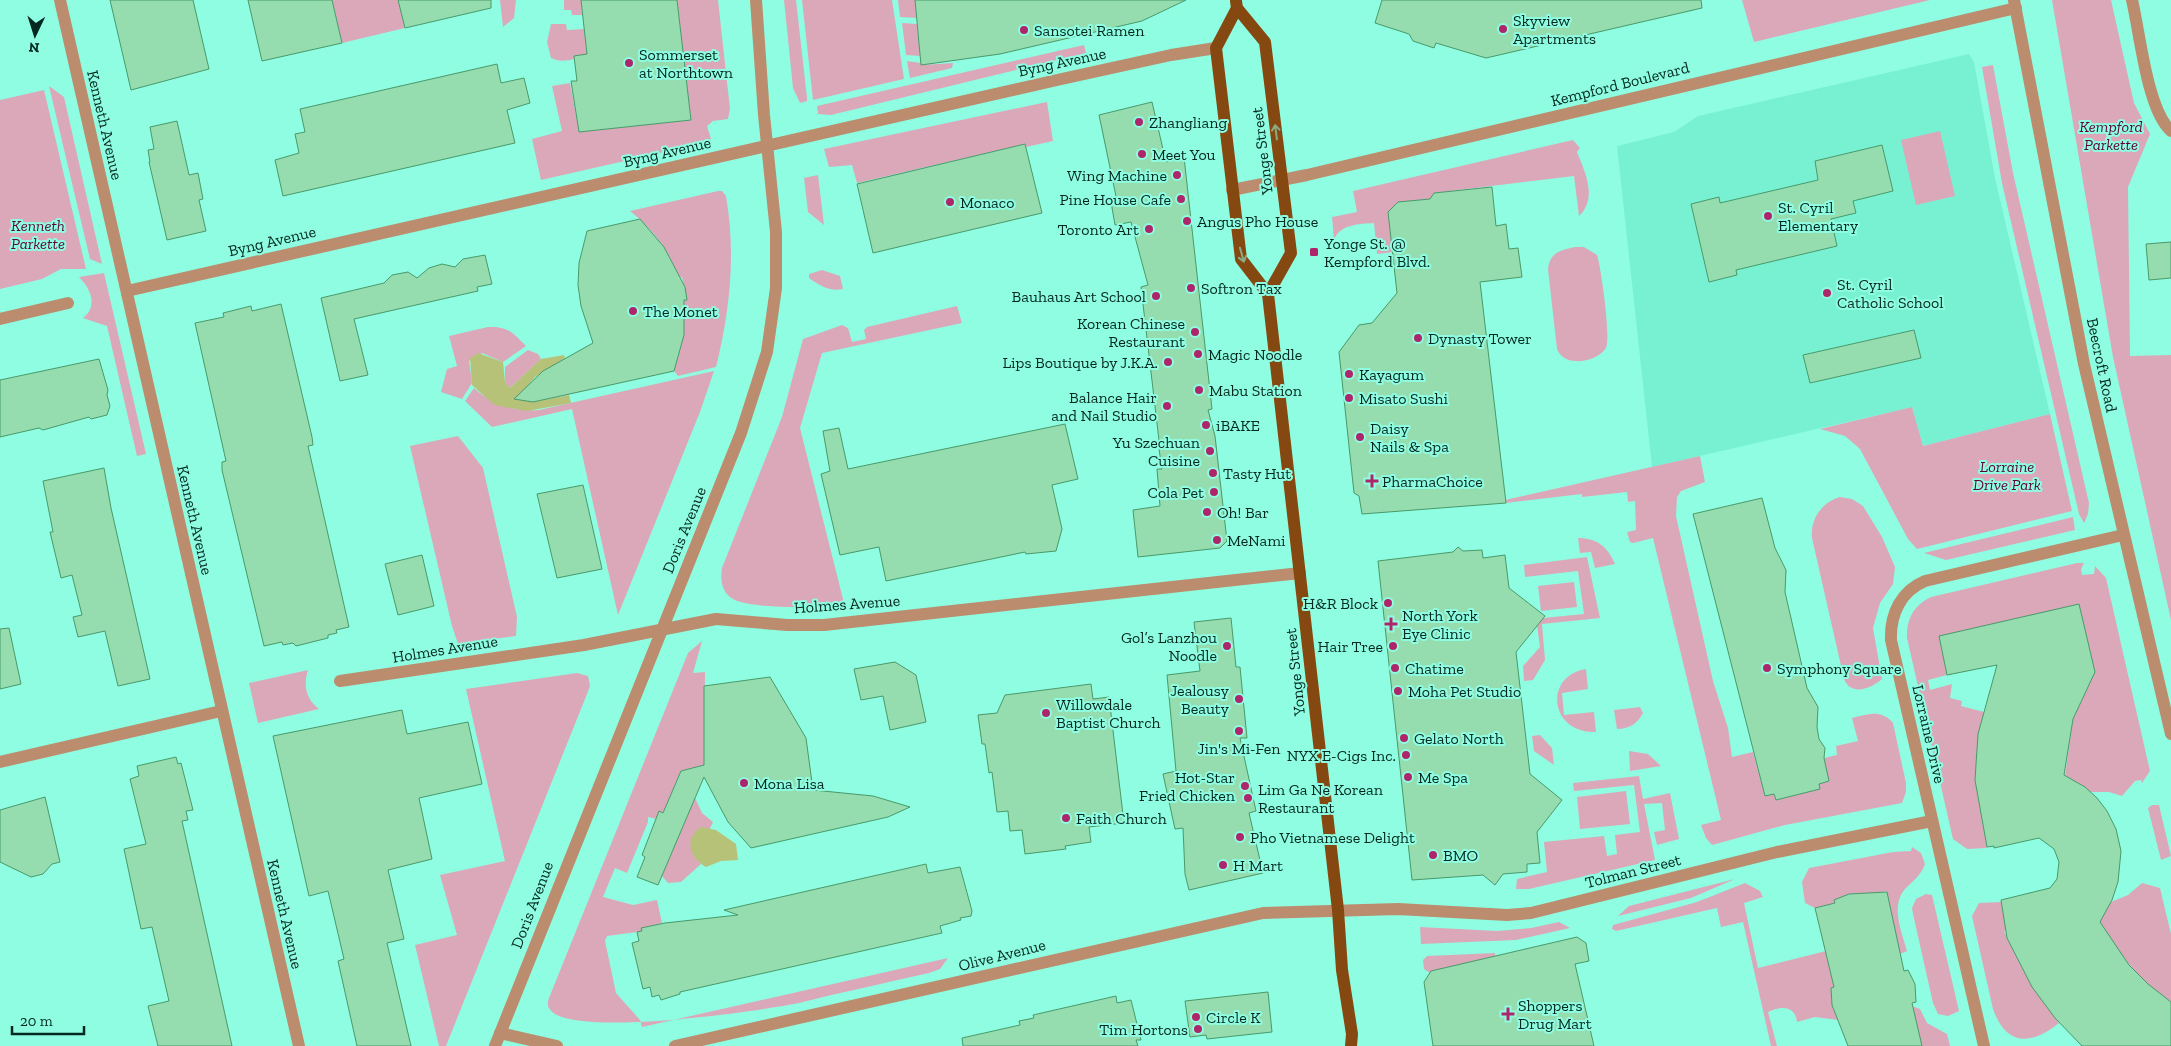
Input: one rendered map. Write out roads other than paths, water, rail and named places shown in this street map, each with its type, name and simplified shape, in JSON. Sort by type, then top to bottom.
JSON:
[{"type":"main road","name":"Yonge Street","points":[[1268,294],[1290,253],[1282,180],[1265,42],[1236,4],[1216,48],[1241,259],[1268,294],[1338,910],[1342,970],[1352,1034],[1351,1046]]},
{"type":"street","name":"Kenneth Avenue","points":[[60,0],[299,1046]]},
{"type":"street","name":"Doris Avenue","points":[[495,1046],[546,914],[741,433],[767,352],[776,288],[777,260],[756,0]]},
{"type":"street","points":[[2132,0],[2150,90],[2162,124],[2171,131]]},
{"type":"street","name":"Kempford Boulevard","points":[[1232,190],[1282,180],[2015,4]]},
{"type":"street","name":"Beecroft Road","points":[[2015,4],[2084,364],[2171,734]]},
{"type":"street","name":"Byng Avenue","points":[[127,291],[1057,80],[1171,55],[1216,48]]},
{"type":"street","points":[[0,319],[68,304]]},
{"type":"street","name":"Lorraine Drive","points":[[1984,1046],[1891,640],[1892,622],[1898,605],[1910,590],[1925,581],[2123,535]]},
{"type":"street","name":"Holmes Avenue","points":[[340,681],[584,644],[716,619],[787,625],[824,625],[1300,573]]},
{"type":"street","points":[[0,762],[221,711]]},
{"type":"street","name":"Tolman Street","points":[[1338,910],[1408,909],[1507,915],[1531,913],[1777,852],[1932,821]]},
{"type":"street","name":"Olive Avenue","points":[[676,1046],[1263,913],[1338,910]]},
{"type":"street","points":[[500,1033],[557,1046]]},
{"type":"place","name":"Skyview Apartments","points":[[1503,29]]},
{"type":"place","name":"Sansotei Ramen","points":[[1024,30]]},
{"type":"place","name":"Sommerset at Northtown","points":[[629,63]]},
{"type":"place","name":"Zhangliang","points":[[1139,122]]},
{"type":"place","name":"Meet You","points":[[1142,154]]},
{"type":"place","name":"Wing Machine","points":[[1177,175]]},
{"type":"place","name":"Pine House Cafe","points":[[1181,199]]},
{"type":"place","name":"Monaco","points":[[950,202]]},
{"type":"place","name":"St. Cyril Elementary","points":[[1768,216]]},
{"type":"place","name":"Angus Pho House","points":[[1187,221]]},
{"type":"place","name":"Toronto Art","points":[[1149,229]]},
{"type":"place","name":"Yonge St. @ Kempford Blvd.","points":[[1314,252]]},
{"type":"place","name":"Softron Tax","points":[[1191,288]]},
{"type":"place","name":"St. Cyril Catholic School","points":[[1827,293]]},
{"type":"place","name":"Bauhaus Art School","points":[[1156,296]]},
{"type":"place","name":"The Monet","points":[[633,311]]},
{"type":"place","name":"Korean Chinese Restaurant","points":[[1195,332]]},
{"type":"place","name":"Dynasty Tower","points":[[1418,338]]},
{"type":"place","name":"Magic Noodle","points":[[1198,354]]},
{"type":"place","name":"Lips Boutique by J.K.A.","points":[[1168,362]]},
{"type":"place","name":"Kayagum","points":[[1349,374]]},
{"type":"place","name":"Mabu Station","points":[[1199,390]]},
{"type":"place","name":"Misato Sushi","points":[[1349,398]]},
{"type":"place","name":"Balance Hair and Nail Studio","points":[[1167,406]]},
{"type":"place","name":"iBAKE","points":[[1206,425]]},
{"type":"place","name":"Daisy Nails & Spa","points":[[1360,437]]},
{"type":"place","name":"Yu Szechuan Cuisine","points":[[1210,451]]},
{"type":"place","name":"Tasty Hut","points":[[1213,473]]},
{"type":"place","name":"PharmaChoice","points":[[1372,481]]},
{"type":"place","name":"Cola Pet","points":[[1214,492]]},
{"type":"place","name":"Oh! Bar","points":[[1207,512]]},
{"type":"place","name":"MeNami","points":[[1217,540]]},
{"type":"place","name":"H&R Block","points":[[1388,603]]},
{"type":"place","name":"North York Eye Clinic","points":[[1391,624]]},
{"type":"place","name":"Gol’s Lanzhou Noodle","points":[[1227,646]]},
{"type":"place","name":"Hair Tree","points":[[1393,646]]},
{"type":"place","name":"Chatime","points":[[1395,668]]},
{"type":"place","name":"Symphony Square","points":[[1767,668]]},
{"type":"place","name":"Moha Pet Studio","points":[[1398,691]]},
{"type":"place","name":"Jealousy Beauty","points":[[1239,699]]},
{"type":"place","name":"Willowdale Baptist Church","points":[[1046,713]]},
{"type":"place","name":"Jin's Mi-Fen","points":[[1239,731]]},
{"type":"place","name":"Gelato North","points":[[1404,738]]},
{"type":"place","name":"NYX E-Cigs Inc.","points":[[1406,755]]},
{"type":"place","name":"Me Spa","points":[[1408,777]]},
{"type":"place","name":"Mona Lisa","points":[[744,783]]},
{"type":"place","name":"Hot-Star Fried Chicken","points":[[1245,786]]},
{"type":"place","name":"Lim Ga Ne Korean Restaurant","points":[[1248,798]]},
{"type":"place","name":"Faith Church","points":[[1066,818]]},
{"type":"place","name":"Pho Vietnamese Delight","points":[[1240,837]]},
{"type":"place","name":"BMO","points":[[1433,855]]},
{"type":"place","name":"H Mart","points":[[1223,865]]},
{"type":"place","name":"Shoppers Drug Mart","points":[[1508,1014]]},
{"type":"place","name":"Circle K","points":[[1196,1017]]},
{"type":"place","name":"Tim Hortons","points":[[1198,1029]]},
{"type":"park label","name":"Kempford Parkette","points":[[2111,135]]},
{"type":"park label","name":"Kenneth Parkette","points":[[38,234]]},
{"type":"park label","name":"Lorraine Drive Park","points":[[2007,475]]}]
